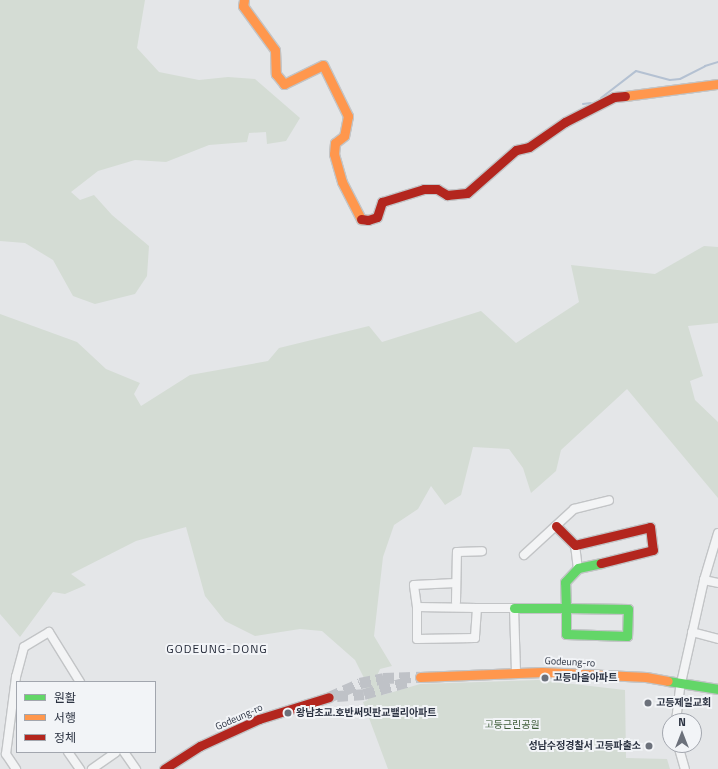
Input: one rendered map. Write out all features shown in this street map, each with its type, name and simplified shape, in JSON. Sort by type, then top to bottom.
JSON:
[{"type":"street","points":[[244,0],[243,6],[275,50],[276,74],[284,84],[323,65],[348,116],[344,136],[335,143],[334,154],[342,182],[356,204],[356,210],[361,218],[368,220],[377,217],[382,202],[408,193],[424,189],[437,189],[447,195],[467,193],[516,150],[529,147],[565,122],[614,97],[718,84]]},
{"type":"street","points":[[524,555],[574,509],[609,500]]},
{"type":"street","points":[[556,526],[575,545],[578,568]]},
{"type":"street","points":[[417,607],[477,608],[566,608],[628,609],[627,636],[566,634],[566,608],[565,582],[578,568],[653,550],[650,527],[575,545]]},
{"type":"street","points":[[677,713],[681,683],[692,632],[704,580],[718,533]]},
{"type":"street","points":[[456,602],[457,552],[482,551]]},
{"type":"street","points":[[704,580],[718,583]]},
{"type":"street","points":[[456,583],[414,585],[417,607],[417,639],[475,638],[477,608]]},
{"type":"street","points":[[514,608],[516,672]]},
{"type":"street","points":[[18,679],[24,647],[49,632],[79,681]]},
{"type":"street","points":[[692,632],[718,639]]},
{"type":"street","name":"Godeung-ro","points":[[420,677],[516,672],[646,677],[718,688]]},
{"type":"street","points":[[16,692],[6,754],[16,769]]},
{"type":"street","name":"Godeung-ro","points":[[164,769],[200,746],[259,719],[329,697]]},
{"type":"street","points":[[69,753],[80,769]]},
{"type":"street","points":[[92,769],[115,753]]},
{"type":"street","points":[[125,753],[136,769]]},
{"type":"street","points":[[680,753],[685,769]]},
{"type":"green space","points":[[0,0],[145,0],[137,48],[159,72],[199,80],[228,77],[255,79],[300,118],[286,141],[267,144],[266,132],[249,133],[247,142],[209,145],[166,162],[135,160],[98,171],[71,192],[80,200],[94,195],[112,215],[149,246],[147,276],[135,294],[95,304],[73,296],[53,260],[25,243],[0,241]]},
{"type":"green space","name":"고등근린공원","points":[[704,246],[718,247],[718,323],[688,326],[703,376],[690,381],[695,400],[718,422],[718,498],[627,389],[561,450],[556,471],[531,493],[523,468],[509,449],[473,447],[461,495],[445,505],[431,486],[418,509],[394,525],[383,557],[374,636],[392,666],[380,669],[377,676],[383,695],[420,684],[538,680],[625,690],[626,758],[667,759],[670,769],[388,769],[363,702],[368,700],[368,691],[364,686],[365,680],[355,660],[322,631],[300,629],[255,636],[225,621],[205,596],[186,527],[136,541],[71,574],[86,585],[65,594],[53,592],[20,637],[0,614],[0,314],[77,342],[106,369],[140,383],[134,394],[141,406],[190,375],[268,361],[279,348],[369,326],[382,342],[481,311],[516,343],[579,302],[571,265],[655,274]]},
{"type":"waterway","points":[[601,98],[636,71],[670,80],[680,79],[705,66],[718,62]]},
{"type":"waterway","points":[[583,104],[591,103]]},
{"type":"tunnel","points":[[329,697],[360,683],[383,678],[420,677]]},
{"type":"tunnel","points":[[337,696],[364,694],[410,681]]},
{"type":"traffic: fast","points":[[514,608],[566,608],[628,609],[627,636],[566,634],[566,608],[565,582],[578,568],[601,563]]},
{"type":"traffic: fast","points":[[668,681],[718,689]]},
{"type":"traffic: slow","points":[[244,0],[243,6],[275,50],[276,74],[284,84],[323,65],[348,116],[344,136],[335,143],[334,154],[342,182],[361,219]]},
{"type":"traffic: slow","points":[[625,96],[718,84]]},
{"type":"traffic: slow","points":[[420,677],[542,672],[646,677],[668,681]]},
{"type":"traffic: jam","points":[[361,219],[368,220],[377,217],[382,202],[424,189],[437,189],[447,195],[467,193],[516,150],[529,147],[565,122],[614,97],[625,96]]},
{"type":"traffic: jam","points":[[556,526],[575,545],[650,527],[653,550],[601,563]]},
{"type":"traffic: jam","points":[[164,769],[200,746],[259,719],[329,697]]},
{"type":"place","name":"고등마을아파트","points":[[545,678]]},
{"type":"place","name":"고등제일교회","points":[[648,703]]},
{"type":"place","name":"왕남초교.호반써밋판교밸리아파트","points":[[288,713]]},
{"type":"place","name":"성남수정경찰서 고등파출소","points":[[649,746]]},
{"type":"district","name":"GODEUNG-DONG","points":[[217,649]]}]
